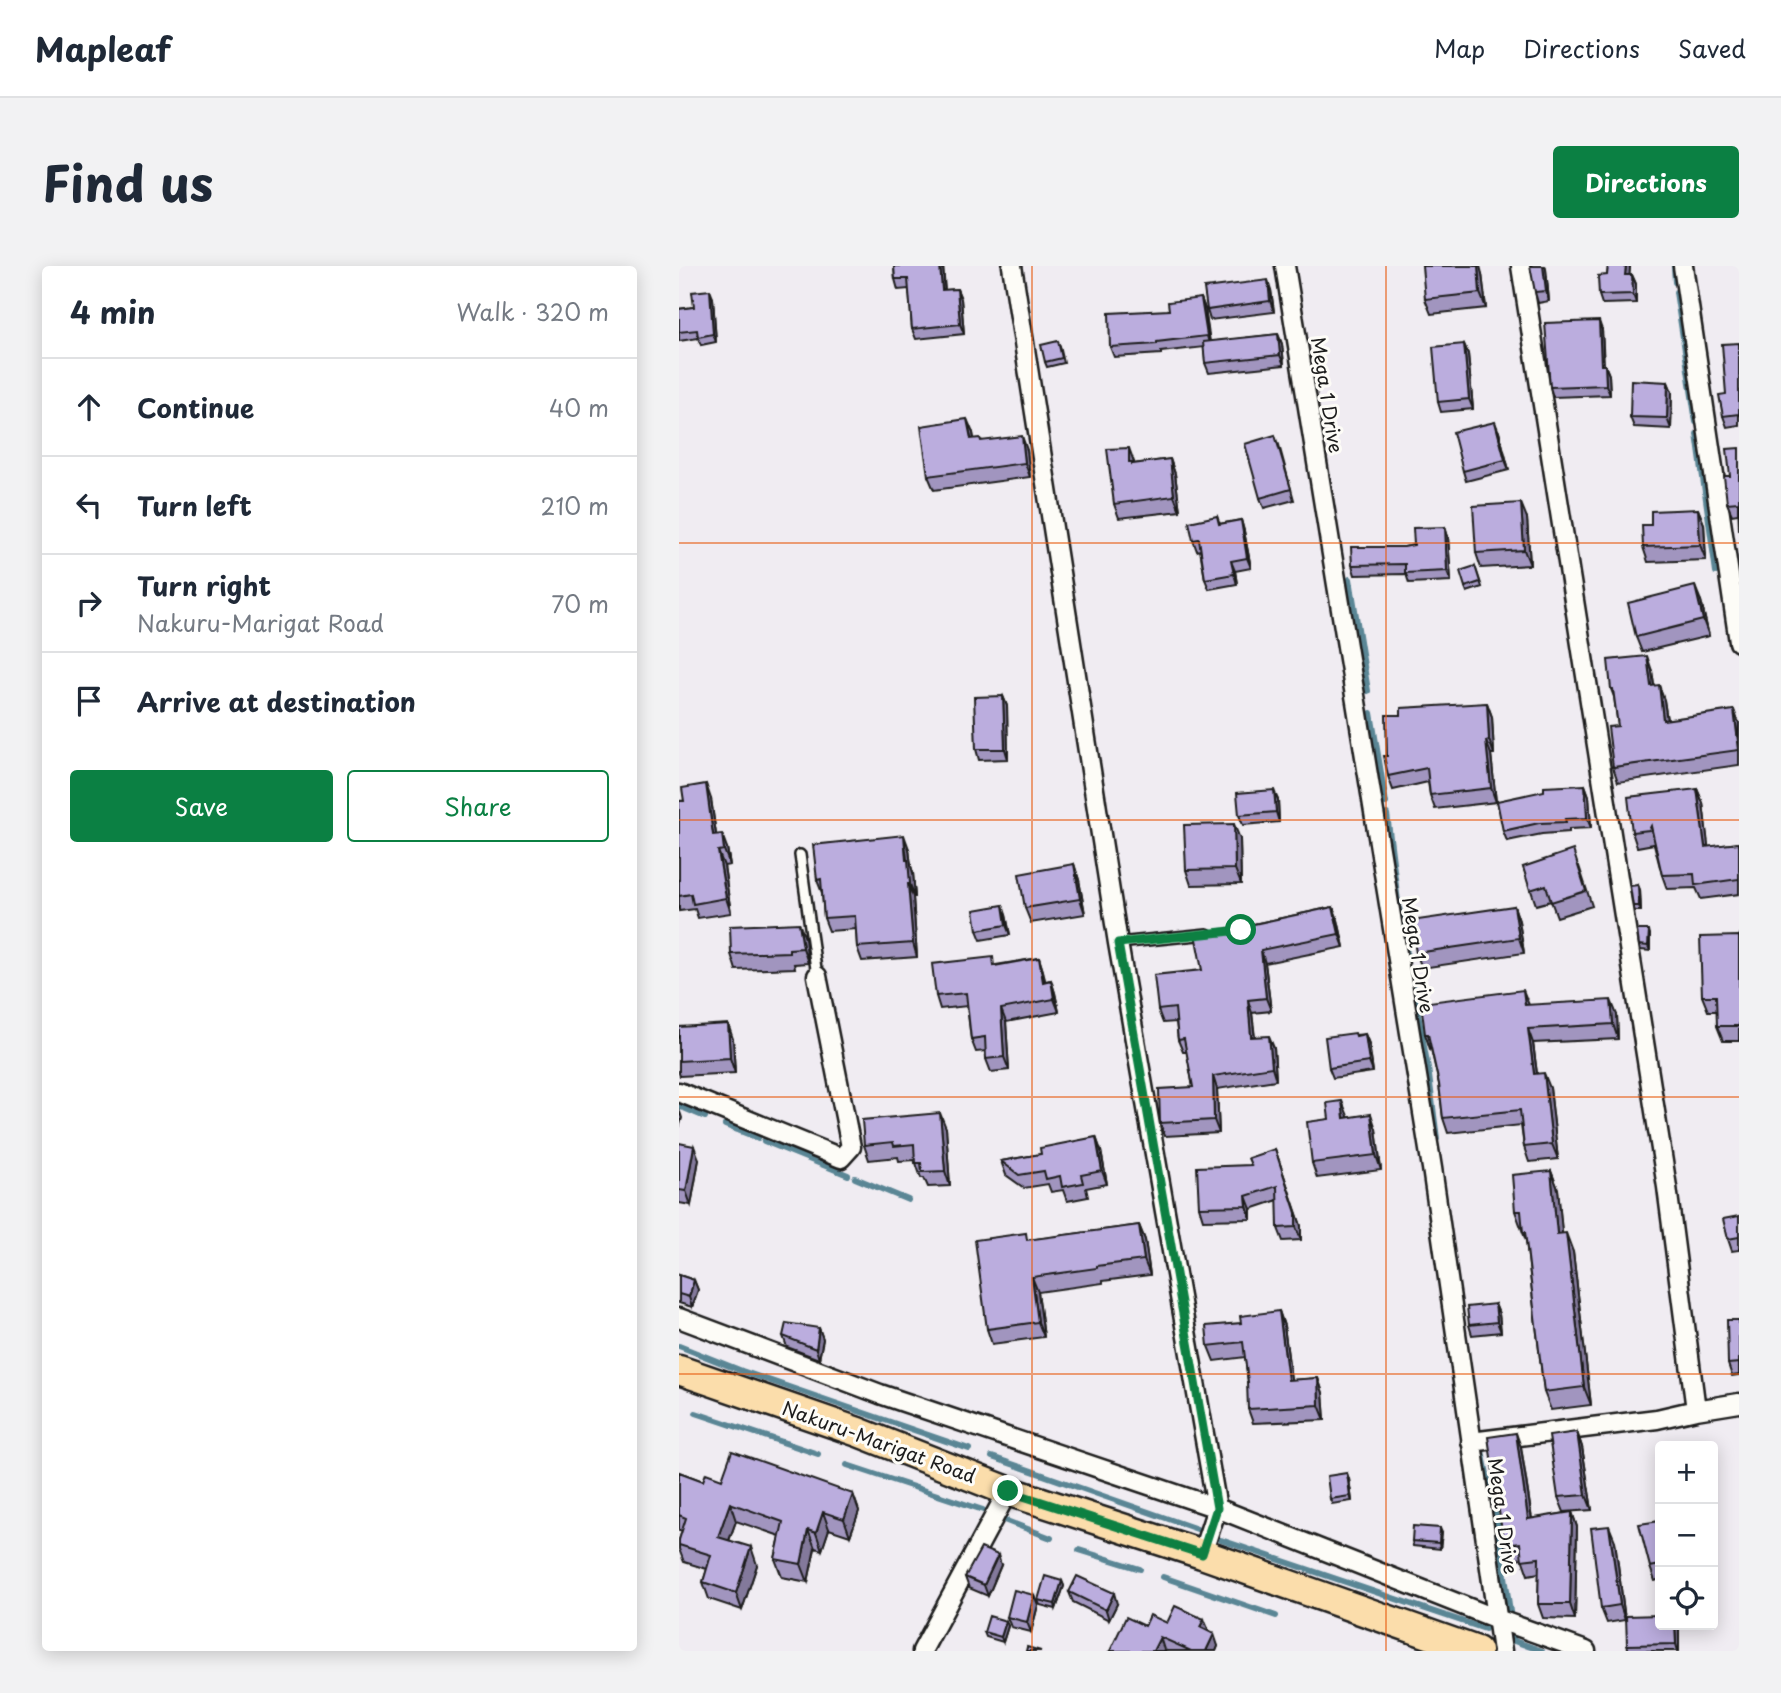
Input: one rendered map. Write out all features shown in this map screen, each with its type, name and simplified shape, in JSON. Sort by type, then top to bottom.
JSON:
[{"type":"main road","name":"Nakuru-Marigat Road","points":[[679,1370],[857,1432],[1008,1491],[1202,1554],[1477,1651]]},
{"type":"street","points":[[1012,266],[1118,943],[1217,1508],[1202,1554]]},
{"type":"street","name":"Mega 1 Drive","points":[[1285,266],[1430,1155],[1502,1651]]},
{"type":"street","points":[[1521,266],[1664,1174],[1696,1410]]},
{"type":"street","points":[[1683,266],[1739,642]]},
{"type":"street","points":[[679,1092],[841,1158],[851,1147],[817,976]]},
{"type":"street","points":[[679,1318],[880,1394],[1217,1508],[1585,1651]]},
{"type":"street","points":[[1471,1441],[1657,1419],[1739,1403]]},
{"type":"street","points":[[922,1651],[1008,1491]]},
{"type":"lane","points":[[800,855],[817,976]]},
{"type":"lane","points":[[1118,943],[1213,933]]},
{"type":"building","points":[[894,266],[940,266],[942,290],[957,289],[960,324],[912,329],[908,279],[895,279]]},
{"type":"building","points":[[1422,266],[1478,266],[1480,293],[1425,299]]},
{"type":"building","points":[[1530,266],[1543,266],[1546,291],[1535,292]]},
{"type":"building","points":[[1608,266],[1626,266],[1625,275],[1632,275],[1633,294],[1599,295],[1598,276],[1607,275]]},
{"type":"building","points":[[1268,280],[1270,301],[1207,310],[1204,288]]},
{"type":"building","points":[[710,290],[713,334],[698,337],[697,330],[679,332],[679,309],[694,307],[692,292]]},
{"type":"building","points":[[1201,298],[1207,336],[1157,344],[1110,347],[1109,313],[1169,310],[1168,302]]},
{"type":"building","points":[[1599,321],[1601,365],[1605,365],[1606,385],[1550,387],[1545,323]]},
{"type":"building","points":[[1278,334],[1280,355],[1205,363],[1203,342]]},
{"type":"building","points":[[1058,341],[1062,358],[1045,362],[1041,345]]},
{"type":"building","points":[[1739,343],[1739,414],[1723,416],[1719,395],[1726,394],[1722,344]]},
{"type":"building","points":[[1464,344],[1469,399],[1438,402],[1433,347]]},
{"type":"building","points":[[1631,380],[1668,382],[1667,418],[1630,417]]},
{"type":"building","points":[[967,419],[971,439],[980,438],[981,441],[1022,436],[1025,463],[928,476],[921,426]]},
{"type":"building","points":[[1495,422],[1505,460],[1463,471],[1453,432]]},
{"type":"building","points":[[1275,435],[1291,489],[1260,498],[1245,444]]},
{"type":"building","points":[[1129,448],[1129,462],[1132,464],[1170,459],[1174,496],[1114,504],[1107,449]]},
{"type":"building","points":[[1739,448],[1739,530],[1738,502],[1727,503],[1724,476],[1730,476],[1727,449]]},
{"type":"building","points":[[1521,503],[1524,550],[1476,553],[1473,506]]},
{"type":"building","points":[[1698,509],[1700,545],[1643,547],[1642,525],[1651,525],[1651,511]]},
{"type":"building","points":[[1217,516],[1219,524],[1241,520],[1247,558],[1231,561],[1234,574],[1205,579],[1199,539],[1193,540],[1189,522]]},
{"type":"building","points":[[1445,527],[1447,571],[1405,573],[1405,564],[1352,565],[1351,547],[1414,545],[1413,528]]},
{"type":"building","points":[[1475,566],[1480,582],[1465,587],[1460,571]]},
{"type":"building","points":[[1695,586],[1703,620],[1636,637],[1628,603]]},
{"type":"building","points":[[1647,656],[1651,686],[1659,685],[1663,720],[1734,710],[1739,750],[1613,767],[1608,727],[1618,726],[1608,660]]},
{"type":"building","points":[[1003,696],[1005,749],[976,749],[974,697]]},
{"type":"building","points":[[1487,703],[1489,740],[1486,741],[1491,788],[1430,795],[1427,768],[1388,776],[1384,756],[1387,756],[1386,715],[1401,715],[1401,708]]},
{"type":"building","points":[[706,784],[713,835],[722,834],[724,850],[718,851],[726,898],[693,904],[691,894],[679,896],[679,801],[684,801],[682,788]]},
{"type":"building","points":[[1585,785],[1587,818],[1539,823],[1503,831],[1497,801],[1544,791],[1544,787]]},
{"type":"building","points":[[1697,789],[1705,847],[1739,843],[1739,879],[1695,885],[1694,874],[1662,875],[1651,826],[1649,830],[1632,832],[1628,797]]},
{"type":"building","points":[[1274,790],[1276,812],[1239,815],[1237,793]]},
{"type":"building","points":[[1234,824],[1235,869],[1186,870],[1184,825]]},
{"type":"building","points":[[904,835],[913,943],[857,947],[855,916],[824,918],[821,879],[817,880],[813,845]]},
{"type":"building","points":[[1573,850],[1586,891],[1551,902],[1546,885],[1530,890],[1523,867]]},
{"type":"building","points":[[1074,864],[1080,899],[1025,908],[1019,874]]},
{"type":"building","points":[[1638,885],[1639,906],[1633,906],[1630,886]]},
{"type":"building","points":[[1003,905],[1006,925],[977,930],[974,910]]},
{"type":"building","points":[[1514,906],[1519,938],[1416,953],[1411,921]]},
{"type":"building","points":[[1333,907],[1339,934],[1261,950],[1266,998],[1248,1000],[1251,1037],[1269,1036],[1272,1067],[1213,1076],[1214,1120],[1160,1123],[1159,1089],[1193,1087],[1184,1039],[1178,1040],[1175,1008],[1158,1010],[1154,975],[1202,970],[1195,934]]},
{"type":"building","points":[[799,923],[803,948],[789,949],[789,952],[731,954],[730,926]]},
{"type":"building","points":[[1637,930],[1649,930],[1648,946],[1639,945]]},
{"type":"building","points":[[1739,936],[1739,1026],[1717,1026],[1716,996],[1702,996],[1700,937]]},
{"type":"building","points":[[993,957],[994,966],[1039,958],[1043,982],[1051,980],[1054,999],[1001,1009],[1004,1057],[986,1059],[985,1037],[971,1039],[966,993],[936,996],[932,964]]},
{"type":"building","points":[[1523,990],[1525,1005],[1611,1000],[1613,1024],[1528,1029],[1534,1074],[1544,1073],[1552,1144],[1524,1147],[1520,1110],[1443,1118],[1439,1084],[1428,1034],[1425,1034],[1421,1003]]},
{"type":"building","points":[[728,1024],[730,1058],[679,1061],[679,1027]]},
{"type":"building","points":[[1355,1033],[1356,1036],[1365,1034],[1369,1062],[1329,1068],[1325,1037]]},
{"type":"building","points":[[1342,1101],[1344,1118],[1371,1114],[1376,1155],[1312,1163],[1307,1122],[1329,1119],[1327,1103]]},
{"type":"building","points":[[940,1113],[945,1171],[922,1172],[921,1163],[915,1163],[914,1144],[894,1146],[893,1142],[864,1145],[862,1120]]},
{"type":"building","points":[[1096,1137],[1102,1171],[1081,1175],[1083,1183],[1062,1187],[1060,1176],[1046,1179],[1044,1171],[1019,1175],[1001,1161],[1041,1154],[1040,1148]]},
{"type":"building","points":[[679,1143],[694,1146],[686,1191],[679,1190]]},
{"type":"building","points":[[1275,1149],[1296,1213],[1296,1227],[1278,1228],[1277,1186],[1246,1196],[1247,1206],[1199,1207],[1197,1167],[1251,1165],[1248,1158]]},
{"type":"building","points":[[1551,1171],[1557,1234],[1566,1233],[1584,1387],[1544,1392],[1525,1232],[1521,1211],[1515,1211],[1512,1175]]},
{"type":"building","points":[[1739,1216],[1739,1237],[1728,1239],[1723,1219]]},
{"type":"building","points":[[1139,1225],[1144,1260],[1032,1277],[1038,1322],[987,1329],[975,1240],[1026,1233],[1027,1240]]},
{"type":"building","points":[[679,1275],[694,1280],[689,1297],[679,1294]]},
{"type":"building","points":[[1495,1304],[1497,1322],[1469,1325],[1467,1307]]},
{"type":"building","points":[[1279,1311],[1288,1380],[1318,1378],[1319,1405],[1248,1409],[1243,1342],[1208,1346],[1206,1326],[1241,1323],[1240,1316]]},
{"type":"building","points":[[1727,1320],[1739,1320],[1739,1363],[1728,1364]]},
{"type":"building","points":[[786,1323],[819,1328],[816,1349],[783,1336]]},
{"type":"building","points":[[1577,1432],[1586,1495],[1558,1497],[1549,1436]]},
{"type":"building","points":[[1516,1433],[1528,1519],[1572,1512],[1570,1604],[1538,1604],[1539,1558],[1522,1560],[1520,1543],[1504,1545],[1488,1437]]},
{"type":"building","points":[[732,1451],[853,1494],[844,1519],[823,1512],[816,1533],[808,1530],[801,1564],[775,1559],[783,1522],[730,1503],[718,1537],[751,1547],[736,1593],[703,1582],[711,1555],[679,1545],[686,1518],[679,1515],[679,1472],[703,1481],[706,1473],[722,1479]]},
{"type":"building","points":[[1347,1473],[1350,1496],[1330,1499],[1327,1476]]},
{"type":"building","points":[[1655,1522],[1655,1566],[1650,1567],[1639,1524]]},
{"type":"building","points":[[1413,1526],[1440,1528],[1439,1543],[1412,1541]]},
{"type":"building","points":[[1609,1526],[1620,1605],[1601,1608],[1591,1528]]},
{"type":"building","points":[[981,1548],[998,1555],[984,1585],[965,1577]]},
{"type":"building","points":[[1045,1576],[1062,1581],[1055,1604],[1038,1600]]},
{"type":"building","points":[[1077,1576],[1114,1593],[1106,1610],[1069,1592]]},
{"type":"building","points":[[1014,1590],[1034,1595],[1027,1622],[1007,1617]]},
{"type":"building","points":[[1175,1606],[1204,1619],[1200,1627],[1214,1634],[1206,1651],[1191,1651],[1160,1637],[1153,1651],[1110,1651],[1126,1617],[1145,1626],[1150,1615],[1167,1623]]},
{"type":"building","points":[[1655,1615],[1655,1630],[1675,1630],[1676,1644],[1627,1645],[1626,1616]]},
{"type":"building","points":[[989,1616],[1006,1621],[1001,1637],[984,1632]]},
{"type":"waterway","points":[[1674,266],[1675,282]]},
{"type":"waterway","points":[[1676,292],[1696,422]]},
{"type":"waterway","points":[[1697,434],[1716,572]]},
{"type":"waterway","points":[[1350,579],[1368,691]]},
{"type":"waterway","points":[[1371,713],[1386,803]]},
{"type":"waterway","points":[[1387,814],[1407,954]]},
{"type":"waterway","points":[[1412,982],[1428,1068],[1437,1139]]},
{"type":"waterway","points":[[679,1106],[705,1117]]},
{"type":"waterway","points":[[725,1125],[758,1138]]},
{"type":"waterway","points":[[764,1141],[848,1175]]},
{"type":"waterway","points":[[855,1178],[908,1200]]},
{"type":"waterway","points":[[679,1346],[742,1371],[969,1449]]},
{"type":"waterway","points":[[696,1413],[818,1454]]},
{"type":"waterway","points":[[1481,1446],[1498,1526],[1510,1612]]},
{"type":"waterway","points":[[992,1457],[1197,1529]]},
{"type":"waterway","points":[[847,1465],[983,1510]]},
{"type":"waterway","points":[[1004,1520],[1051,1538]]},
{"type":"waterway","points":[[1221,1540],[1485,1629]]},
{"type":"waterway","points":[[1079,1550],[1140,1569]]},
{"type":"waterway","points":[[1163,1577],[1276,1616]]},
{"type":"waterway","points":[[1512,1629],[1514,1641],[1542,1651]]},
{"type":"route","points":[[1008,1491],[1202,1554],[1217,1508],[1118,943],[1241,930]]}]
